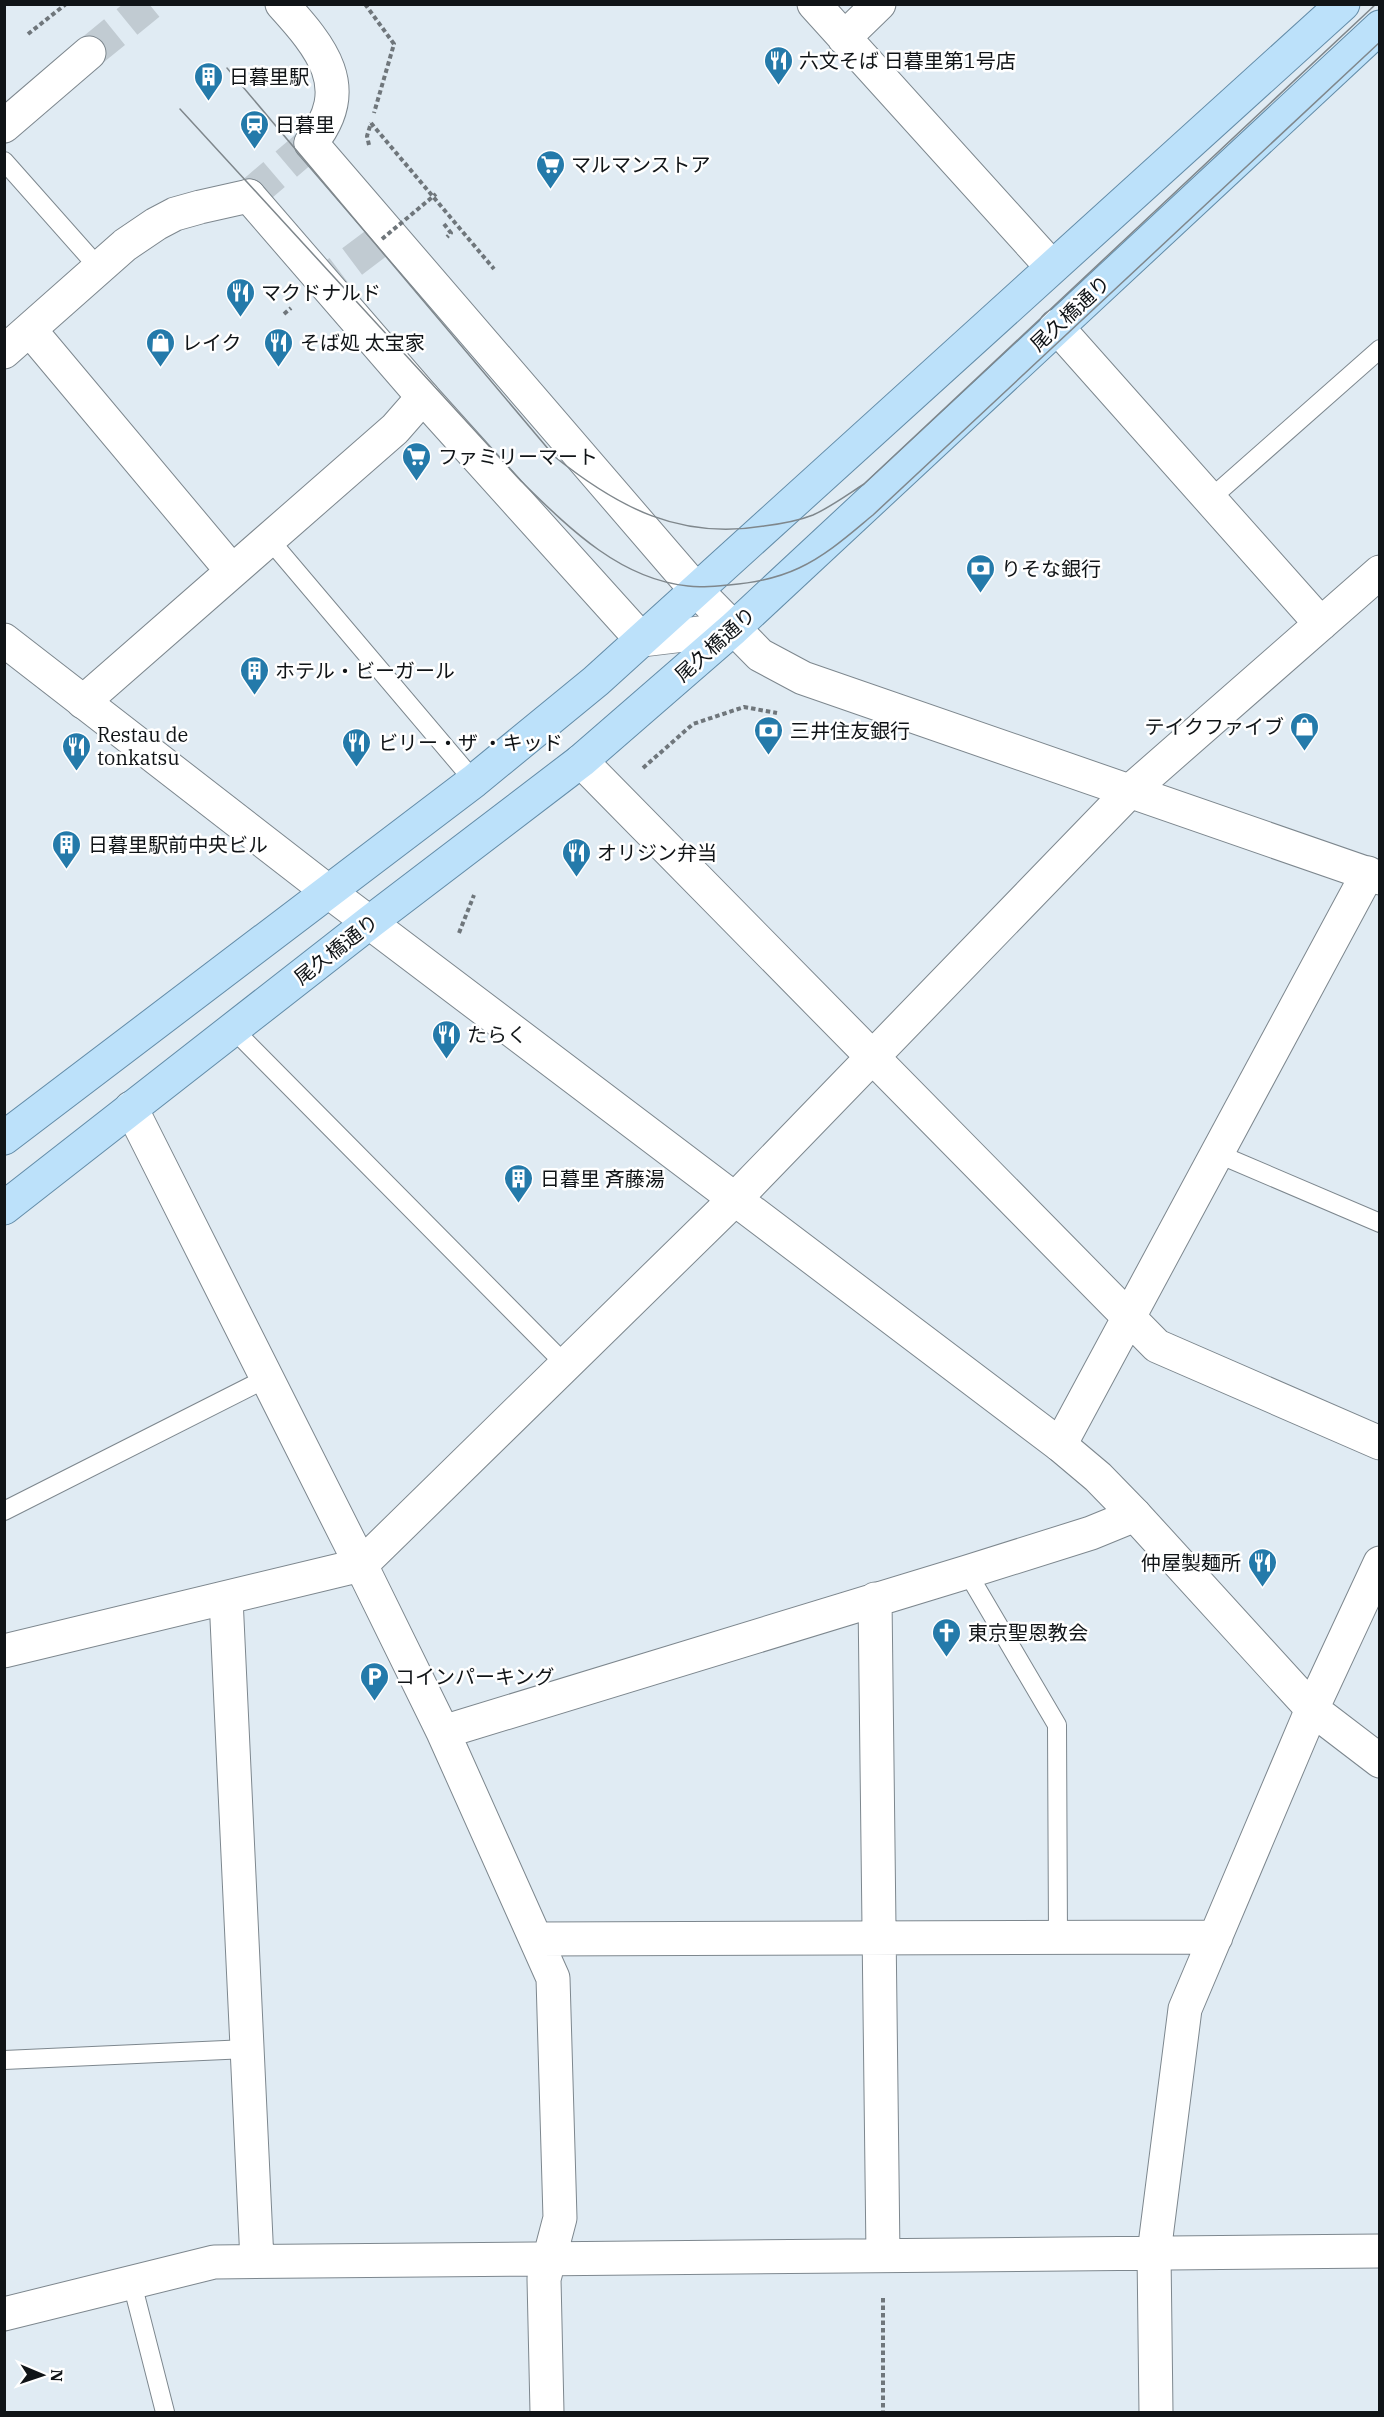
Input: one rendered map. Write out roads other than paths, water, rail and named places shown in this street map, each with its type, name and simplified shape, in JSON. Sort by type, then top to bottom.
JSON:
[{"type":"main road","points":[[4,1138],[474,781],[642,640],[1051,266],[1343,4]]},
{"type":"main road","name":"尾久橋通り","points":[[4,1208],[580,761],[733,629],[1056,326],[1380,27]]},
{"type":"street","points":[[282,4],[312,38],[326,60],[332,79],[331,109],[322,129],[311,143],[697,591],[760,655],[803,678],[1374,875],[1216,1153],[1059,1445]]},
{"type":"street","points":[[814,4],[1051,266]]},
{"type":"street","points":[[844,38],[879,4]]},
{"type":"street","points":[[4,126],[89,52]]},
{"type":"street","points":[[4,352],[125,245],[156,224],[175,214],[249,196],[423,397],[642,640],[733,629]]},
{"type":"street","points":[[1056,326],[1321,624]]},
{"type":"street","points":[[30,330],[232,571]]},
{"type":"street","points":[[83,702],[395,429],[423,397]]},
{"type":"street","points":[[4,1651],[361,1565],[735,1199],[1129,792],[1380,572]]},
{"type":"street","points":[[4,640],[329,892],[1059,1445],[1098,1478],[1135,1515],[1312,1708],[1380,1761]]},
{"type":"street","points":[[580,761],[1157,1346],[1380,1443]]},
{"type":"street","points":[[131,1108],[443,1732],[553,1978],[560,2218],[544,2279],[546,2412]]},
{"type":"street","points":[[443,1732],[967,1572],[1091,1533],[1135,1515]]},
{"type":"street","points":[[1156,2412],[1154,2253],[1185,2009],[1312,1708],[1380,1563]]},
{"type":"street","points":[[226,1598],[257,2261]]},
{"type":"street","points":[[875,1599],[883,2255]]},
{"type":"street","points":[[536,1940],[1216,1937]]},
{"type":"street","points":[[4,2314],[214,2262],[551,2257],[1380,2251]]},
{"type":"lane","points":[[4,160],[99,268]]},
{"type":"lane","points":[[1210,499],[1380,349]]},
{"type":"lane","points":[[269,539],[474,781]]},
{"type":"lane","points":[[233,1029],[566,1365]]},
{"type":"lane","points":[[1216,1153],[1380,1223]]},
{"type":"lane","points":[[4,1510],[267,1378]]},
{"type":"lane","points":[[967,1572],[1057,1725],[1058,1938]]},
{"type":"lane","points":[[4,2060],[248,2049]]},
{"type":"lane","points":[[132,2283],[165,2412]]},
{"type":"tunnel","points":[[89,53],[149,4]]},
{"type":"tunnel","points":[[249,196],[311,143]]},
{"type":"tunnel","points":[[313,291],[382,239]]},
{"type":"tram line","points":[[227,68],[555,457],[603,491],[652,516],[678,524],[734,529],[795,521],[813,515],[864,484],[1376,4]]},
{"type":"tram line","points":[[180,109],[521,481],[557,516],[596,548],[639,573],[663,581],[708,587],[747,583],[782,575],[809,563],[847,537],[1380,42]]},
{"type":"place","name":"六文そば 日暮里第1号店","points":[[778,86]]},
{"type":"place","name":"日暮里駅","points":[[208,102]]},
{"type":"place","name":"日暮里","points":[[254,150]]},
{"type":"place","name":"マルマンストア","points":[[550,190]]},
{"type":"place","name":"マクドナルド","points":[[240,318]]},
{"type":"place","name":"レイク","points":[[161,368]]},
{"type":"place","name":"そば処 太宝家","points":[[279,368]]},
{"type":"place","name":"ファミリーマート","points":[[417,482]]},
{"type":"place","name":"りそな銀行","points":[[980,594]]},
{"type":"place","name":"ホテル・ビーガール","points":[[254,696]]},
{"type":"place","name":"テイクファイブ","points":[[1305,752]]},
{"type":"place","name":"三井住友銀行","points":[[769,756]]},
{"type":"place","name":"ビリー・ザ ・キッド","points":[[357,768]]},
{"type":"place","name":"Restau de tonkatsu","points":[[76,772]]},
{"type":"place","name":"日暮里駅前中央ビル","points":[[67,870]]},
{"type":"place","name":"オリジン弁当","points":[[576,878]]},
{"type":"place","name":"たらく","points":[[446,1060]]},
{"type":"place","name":"日暮里 斉藤湯","points":[[519,1204]]},
{"type":"place","name":"仲屋製麺所","points":[[1262,1588]]},
{"type":"place","name":"東京聖恩教会","points":[[947,1658]]},
{"type":"place","name":"コインパーキング","points":[[374,1702]]}]
